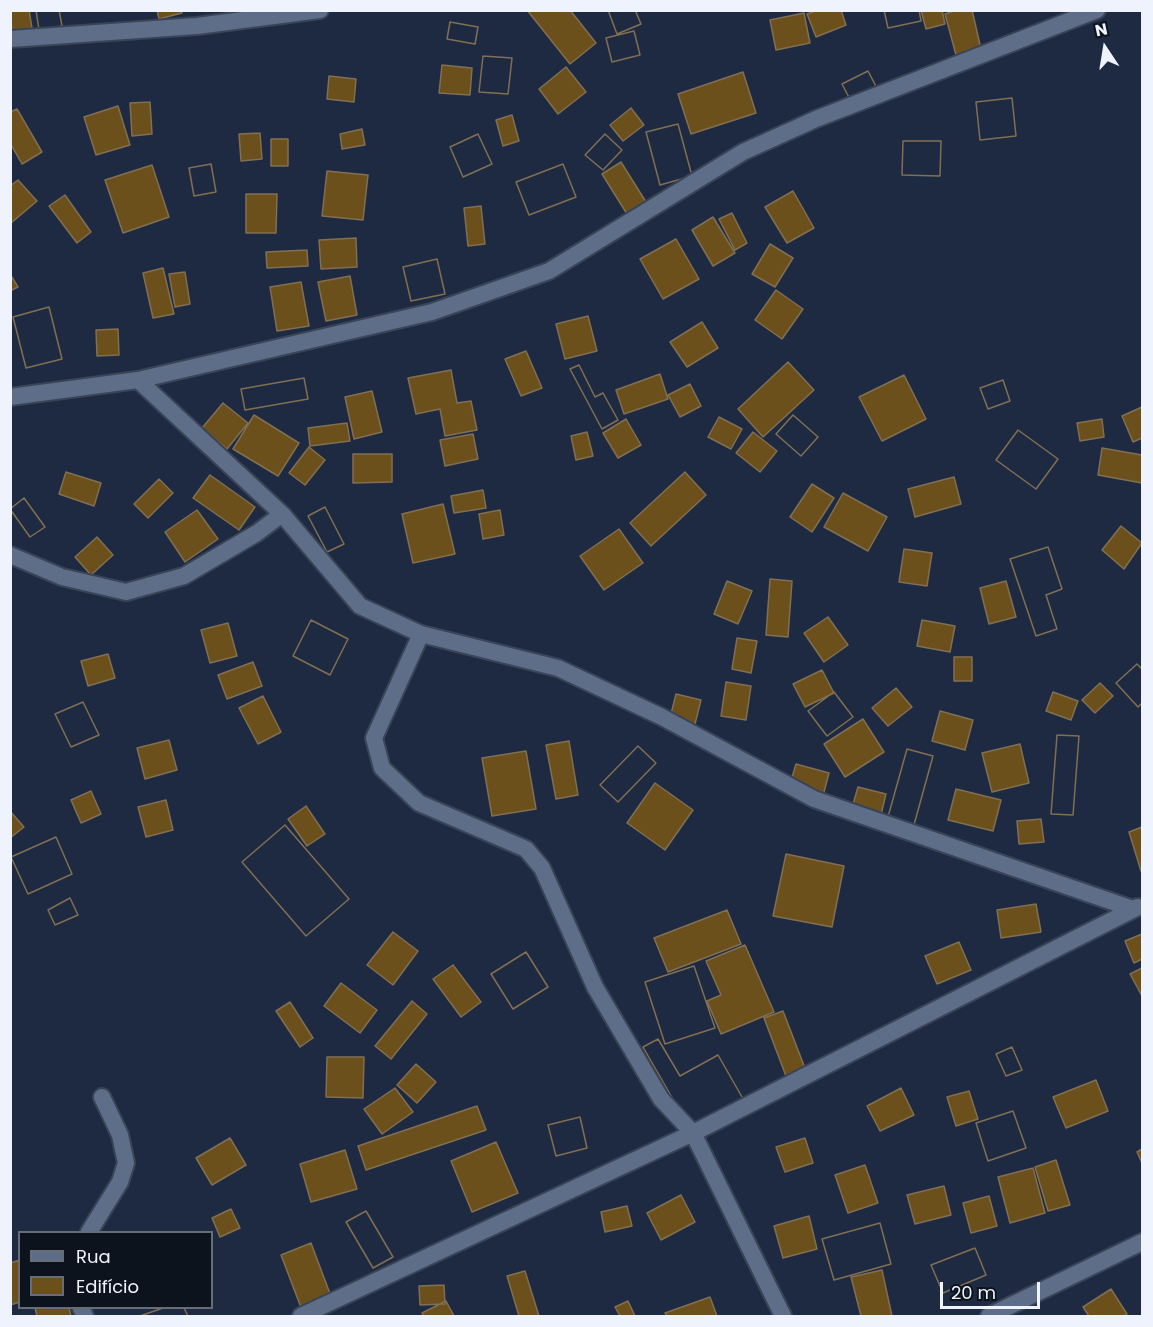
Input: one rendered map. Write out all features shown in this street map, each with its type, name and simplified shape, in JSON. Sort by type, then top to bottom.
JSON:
[{"type":"street","points":[[10,39],[197,26],[320,10]]},
{"type":"street","points":[[10,396],[138,380],[432,312],[549,271],[743,152],[816,119],[1097,10]]},
{"type":"street","points":[[138,380],[282,514],[360,606],[421,634],[558,668],[662,717],[814,799],[1138,907]]},
{"type":"street","points":[[10,555],[62,577],[126,592],[184,576],[257,533],[282,514]]},
{"type":"street","points":[[421,634],[374,738],[382,768],[419,803],[526,849],[542,868],[595,987],[661,1099],[693,1133],[783,1317]]},
{"type":"street","points":[[300,1317],[693,1133],[1138,907]]},
{"type":"street","points":[[89,1231],[120,1182],[126,1163],[120,1135],[102,1097]]},
{"type":"street","points":[[989,1317],[1143,1242]]},
{"type":"building","points":[[10,10],[29,10],[32,28],[12,31]]},
{"type":"building","points":[[36,10],[59,10],[62,26],[39,30]]},
{"type":"building","points":[[36,10],[59,10],[62,26],[39,30]]},
{"type":"building","points":[[157,10],[181,10],[182,13],[159,19]]},
{"type":"building","points":[[527,10],[570,10],[596,43],[570,64]]},
{"type":"building","points":[[608,10],[635,10],[641,24],[617,34]]},
{"type":"building","points":[[608,10],[635,10],[641,24],[617,34]]},
{"type":"building","points":[[818,10],[841,10],[846,25],[816,37],[807,14]]},
{"type":"building","points":[[884,10],[919,10],[921,21],[888,28]]},
{"type":"building","points":[[884,10],[919,10],[921,21],[888,28]]},
{"type":"building","points":[[921,10],[942,10],[945,24],[926,29]]},
{"type":"building","points":[[957,10],[972,10],[981,49],[956,55],[945,14]]},
{"type":"building","points":[[804,13],[810,43],[776,50],[770,20]]},
{"type":"building","points":[[450,22],[478,27],[475,44],[447,39]]},
{"type":"building","points":[[450,22],[478,27],[475,44],[447,39]]},
{"type":"building","points":[[634,31],[640,55],[612,62],[606,38]]},
{"type":"building","points":[[634,31],[640,55],[612,62],[606,38]]},
{"type":"building","points":[[483,56],[512,58],[508,94],[479,92]]},
{"type":"building","points":[[483,56],[512,58],[508,94],[479,92]]},
{"type":"building","points":[[442,65],[472,68],[470,95],[439,93]]},
{"type":"building","points":[[566,67],[586,92],[558,114],[539,89]]},
{"type":"building","points":[[868,71],[879,92],[853,105],[842,84]]},
{"type":"building","points":[[868,71],[879,92],[853,105],[842,84]]},
{"type":"building","points":[[743,72],[756,113],[691,134],[678,94]]},
{"type":"building","points":[[329,76],[356,79],[354,102],[327,99]]},
{"type":"building","points":[[1012,98],[1016,136],[980,140],[976,102]]},
{"type":"building","points":[[1012,98],[1016,136],[980,140],[976,102]]},
{"type":"building","points":[[150,102],[152,134],[132,136],[130,103]]},
{"type":"building","points":[[118,106],[130,145],[96,155],[84,117]]},
{"type":"building","points":[[631,108],[644,125],[623,141],[610,125]]},
{"type":"building","points":[[17,109],[42,152],[22,164],[10,143],[10,112]]},
{"type":"building","points":[[512,115],[519,141],[503,146],[496,120]]},
{"type":"building","points":[[678,124],[692,176],[660,185],[646,132]]},
{"type":"building","points":[[678,124],[692,176],[660,185],[646,132]]},
{"type":"building","points":[[362,129],[365,145],[342,149],[340,134]]},
{"type":"building","points":[[260,133],[262,159],[241,161],[239,134]]},
{"type":"building","points":[[478,134],[492,164],[463,177],[450,147]]},
{"type":"building","points":[[478,134],[492,164],[463,177],[450,147]]},
{"type":"building","points":[[605,134],[622,150],[603,170],[585,155]]},
{"type":"building","points":[[605,134],[622,150],[603,170],[585,155]]},
{"type":"building","points":[[271,139],[288,139],[288,166],[271,166]]},
{"type":"building","points":[[903,141],[941,141],[940,176],[902,175]]},
{"type":"building","points":[[903,141],[941,141],[940,176],[902,175]]},
{"type":"building","points":[[621,162],[646,202],[627,214],[602,174]]},
{"type":"building","points":[[211,164],[216,192],[194,196],[189,168]]},
{"type":"building","points":[[211,164],[216,192],[194,196],[189,168]]},
{"type":"building","points":[[563,164],[576,197],[529,215],[516,182]]},
{"type":"building","points":[[563,164],[576,197],[529,215],[516,182]]},
{"type":"building","points":[[152,165],[169,217],[123,233],[105,180]]},
{"type":"building","points":[[327,171],[368,175],[363,220],[322,216]]},
{"type":"building","points":[[18,180],[37,201],[11,223],[10,186]]},
{"type":"building","points":[[793,191],[814,228],[787,243],[765,207]]},
{"type":"building","points":[[246,194],[277,194],[276,233],[246,233]]},
{"type":"building","points":[[65,195],[91,232],[77,243],[49,206]]},
{"type":"building","points":[[481,206],[485,244],[468,246],[464,208]]},
{"type":"building","points":[[732,213],[747,243],[735,250],[719,219]]},
{"type":"building","points":[[713,217],[735,253],[713,266],[692,230]]},
{"type":"building","points":[[356,238],[357,267],[321,269],[319,240]]},
{"type":"building","points":[[676,239],[699,279],[663,299],[640,259]]},
{"type":"building","points":[[770,244],[793,258],[775,287],[752,274]]},
{"type":"building","points":[[307,250],[308,266],[267,268],[266,252]]},
{"type":"building","points":[[437,259],[445,294],[411,301],[403,267]]},
{"type":"building","points":[[437,259],[445,294],[411,301],[403,267]]},
{"type":"building","points":[[163,268],[174,314],[153,318],[143,273]]},
{"type":"building","points":[[185,272],[190,304],[175,307],[169,274]]},
{"type":"building","points":[[10,274],[18,287],[10,291]]},
{"type":"building","points":[[350,276],[357,315],[326,321],[318,282]]},
{"type":"building","points":[[301,282],[309,326],[277,331],[270,287]]},
{"type":"building","points":[[776,290],[803,309],[782,339],[755,320]]},
{"type":"building","points":[[49,307],[62,359],[26,368],[13,317]]},
{"type":"building","points":[[49,307],[62,359],[26,368],[13,317]]},
{"type":"building","points":[[588,316],[597,351],[565,359],[556,324]]},
{"type":"building","points":[[702,322],[718,348],[687,367],[670,342]]},
{"type":"building","points":[[118,329],[119,355],[97,356],[96,330]]},
{"type":"building","points":[[526,351],[542,388],[521,396],[505,359]]},
{"type":"building","points":[[788,362],[814,390],[763,437],[738,409]]},
{"type":"building","points":[[579,365],[595,397],[603,393],[618,420],[602,429],[570,369]]},
{"type":"building","points":[[579,365],[595,397],[603,393],[618,420],[602,429],[570,369]]},
{"type":"building","points":[[451,370],[457,403],[471,401],[477,430],[445,436],[440,409],[416,414],[408,378]]},
{"type":"building","points":[[660,374],[668,399],[624,414],[616,390]]},
{"type":"building","points":[[904,375],[926,419],[882,441],[859,397]]},
{"type":"building","points":[[304,378],[308,399],[245,410],[241,389]]},
{"type":"building","points":[[304,378],[308,399],[245,410],[241,389]]},
{"type":"building","points":[[1003,380],[1010,401],[988,409],[980,388]]},
{"type":"building","points":[[1003,380],[1010,401],[988,409],[980,388]]},
{"type":"building","points":[[690,384],[701,406],[680,417],[668,395]]},
{"type":"building","points":[[372,391],[382,432],[354,439],[345,397]]},
{"type":"building","points":[[223,403],[248,423],[227,449],[202,428]]},
{"type":"building","points":[[1142,407],[1142,438],[1133,442],[1122,416]]},
{"type":"building","points":[[254,415],[299,443],[278,476],[233,449]]},
{"type":"building","points":[[793,415],[818,437],[801,456],[776,434]]},
{"type":"building","points":[[793,415],[818,437],[801,456],[776,434]]},
{"type":"building","points":[[719,417],[742,429],[731,449],[708,437]]},
{"type":"building","points":[[626,419],[641,445],[618,458],[603,433]]},
{"type":"building","points":[[1102,419],[1104,437],[1080,441],[1077,423]]},
{"type":"building","points":[[347,423],[350,441],[310,446],[308,428]]},
{"type":"building","points":[[1018,430],[1058,459],[1036,489],[996,460]]},
{"type":"building","points":[[1018,430],[1058,459],[1036,489],[996,460]]},
{"type":"building","points":[[587,432],[593,456],[576,460],[571,436]]},
{"type":"building","points":[[753,432],[777,451],[760,472],[736,453]]},
{"type":"building","points":[[473,434],[478,459],[445,466],[440,440]]},
{"type":"building","points":[[309,447],[325,460],[305,485],[289,473]]},
{"type":"building","points":[[1102,448],[1142,455],[1142,483],[1098,475]]},
{"type":"building","points":[[353,454],[392,454],[392,482],[353,483]]},
{"type":"building","points":[[66,472],[101,483],[94,506],[59,494]]},
{"type":"building","points":[[685,472],[706,495],[651,546],[630,523]]},
{"type":"building","points":[[210,475],[255,507],[239,530],[193,498]]},
{"type":"building","points":[[954,477],[961,504],[915,517],[908,489]]},
{"type":"building","points":[[159,479],[173,493],[148,518],[134,504]]},
{"type":"building","points":[[812,484],[834,498],[812,532],[790,517]]},
{"type":"building","points":[[483,490],[486,508],[454,513],[451,496]]},
{"type":"building","points":[[843,493],[887,517],[868,551],[824,527]]},
{"type":"building","points":[[24,498],[45,527],[30,537],[10,509]]},
{"type":"building","points":[[24,498],[45,527],[30,537],[10,509]]},
{"type":"building","points":[[443,504],[455,554],[413,563],[402,514]]},
{"type":"building","points":[[325,507],[344,544],[327,552],[308,516]]},
{"type":"building","points":[[325,507],[344,544],[327,552],[308,516]]},
{"type":"building","points":[[197,510],[218,539],[185,562],[165,532]]},
{"type":"building","points":[[500,510],[504,535],[483,539],[479,514]]},
{"type":"building","points":[[1121,526],[1142,543],[1124,569],[1102,550]]},
{"type":"building","points":[[619,529],[643,563],[604,590],[580,556]]},
{"type":"building","points":[[97,537],[113,555],[91,575],[75,557]]},
{"type":"building","points":[[1048,547],[1062,589],[1046,595],[1057,629],[1036,636],[1010,559]]},
{"type":"building","points":[[1048,547],[1062,589],[1046,595],[1057,629],[1036,636],[1010,559]]},
{"type":"building","points":[[904,549],[932,553],[927,586],[899,582]]},
{"type":"building","points":[[770,579],[792,581],[788,637],[766,635]]},
{"type":"building","points":[[727,581],[752,591],[738,624],[714,614]]},
{"type":"building","points":[[1006,581],[1016,617],[989,624],[980,588]]},
{"type":"building","points":[[828,617],[848,645],[824,662],[804,633]]},
{"type":"building","points":[[311,620],[348,639],[330,675],[293,656]]},
{"type":"building","points":[[311,620],[348,639],[330,675],[293,656]]},
{"type":"building","points":[[922,620],[955,626],[950,652],[917,646]]},
{"type":"building","points":[[228,623],[237,656],[210,663],[201,630]]},
{"type":"building","points":[[737,638],[757,641],[751,673],[732,669]]},
{"type":"building","points":[[108,654],[115,678],[88,686],[81,661]]},
{"type":"building","points":[[954,657],[972,657],[972,681],[954,681]]},
{"type":"building","points":[[253,662],[262,686],[227,699],[218,675]]},
{"type":"building","points":[[1137,664],[1142,669],[1142,703],[1138,707],[1116,683]]},
{"type":"building","points":[[1137,664],[1142,669],[1142,703],[1138,707],[1116,683]]},
{"type":"building","points":[[822,670],[834,693],[805,707],[793,684]]},
{"type":"building","points":[[726,682],[751,686],[746,720],[721,716]]},
{"type":"building","points":[[1100,683],[1113,696],[1095,713],[1082,700]]},
{"type":"building","points":[[896,688],[912,707],[888,726],[872,708]]},
{"type":"building","points":[[834,692],[853,717],[827,736],[808,711]]},
{"type":"building","points":[[834,692],[853,717],[827,736],[808,711]]},
{"type":"building","points":[[1053,692],[1078,701],[1071,720],[1046,711]]},
{"type":"building","points":[[676,694],[701,700],[695,724],[670,718]]},
{"type":"building","points":[[263,696],[281,732],[258,744],[239,708]]},
{"type":"building","points":[[83,702],[99,735],[71,747],[55,714]]},
{"type":"building","points":[[83,702],[99,735],[71,747],[55,714]]},
{"type":"building","points":[[940,711],[973,720],[965,750],[932,741]]},
{"type":"building","points":[[863,719],[884,752],[845,777],[824,744]]},
{"type":"building","points":[[1057,735],[1079,736],[1073,815],[1051,814]]},
{"type":"building","points":[[1057,735],[1079,736],[1073,815],[1051,814]]},
{"type":"building","points":[[169,740],[177,770],[145,779],[137,748]]},
{"type":"building","points":[[569,741],[578,795],[556,799],[546,745]]},
{"type":"building","points":[[1020,744],[1029,783],[992,792],[982,753]]},
{"type":"building","points":[[638,746],[656,763],[618,802],[600,785]]},
{"type":"building","points":[[638,746],[656,763],[618,802],[600,785]]},
{"type":"building","points":[[907,749],[933,756],[912,832],[886,824]]},
{"type":"building","points":[[907,749],[933,756],[912,832],[886,824]]},
{"type":"building","points":[[526,751],[536,809],[492,816],[482,758]]},
{"type":"building","points":[[796,764],[829,773],[823,796],[789,787]]},
{"type":"building","points":[[655,783],[693,810],[665,850],[627,823]]},
{"type":"building","points":[[858,787],[886,794],[880,819],[851,811]]},
{"type":"building","points":[[956,789],[1001,800],[993,831],[948,820]]},
{"type":"building","points":[[91,791],[101,814],[81,823],[71,800]]},
{"type":"building","points":[[166,800],[173,830],[146,837],[138,807]]},
{"type":"building","points":[[306,806],[325,834],[307,846],[288,819]]},
{"type":"building","points":[[10,811],[24,827],[10,838]]},
{"type":"building","points":[[1041,819],[1044,842],[1019,844],[1017,821]]},
{"type":"building","points":[[285,825],[349,899],[306,936],[242,862]]},
{"type":"building","points":[[285,825],[349,899],[306,936],[242,862]]},
{"type":"building","points":[[1142,827],[1142,871],[1141,871],[1129,832]]},
{"type":"building","points":[[56,837],[72,874],[28,894],[11,857]]},
{"type":"building","points":[[56,837],[72,874],[28,894],[11,857]]},
{"type":"building","points":[[786,854],[844,866],[832,927],[773,916]]},
{"type":"building","points":[[70,898],[78,915],[55,925],[48,910]]},
{"type":"building","points":[[70,898],[78,915],[55,925],[48,910]]},
{"type":"building","points":[[1036,904],[1041,932],[1001,938],[997,910]]},
{"type":"building","points":[[727,910],[741,944],[668,972],[654,938]]},
{"type":"building","points":[[393,932],[418,951],[393,985],[367,965]]},
{"type":"building","points":[[1142,934],[1142,959],[1134,963],[1125,941]]},
{"type":"building","points":[[959,942],[971,970],[937,984],[925,956]]},
{"type":"building","points":[[745,945],[774,1012],[721,1034],[707,1001],[721,995],[706,961]]},
{"type":"building","points":[[526,952],[548,987],[513,1009],[491,974]]},
{"type":"building","points":[[526,952],[548,987],[513,1009],[491,974]]},
{"type":"building","points":[[453,965],[481,1002],[461,1017],[433,979]]},
{"type":"building","points":[[694,966],[715,1028],[665,1044],[645,982]]},
{"type":"building","points":[[694,966],[715,1028],[665,1044],[645,982]]},
{"type":"building","points":[[1142,968],[1142,996],[1130,974]]},
{"type":"building","points":[[341,983],[377,1010],[360,1033],[324,1006]]},
{"type":"building","points":[[412,1001],[427,1014],[391,1059],[375,1046]]},
{"type":"building","points":[[290,1002],[313,1038],[300,1047],[276,1011]]},
{"type":"building","points":[[783,1011],[808,1076],[789,1084],[764,1018]]},
{"type":"building","points":[[658,1039],[680,1076],[718,1055],[746,1104],[693,1134],[643,1047]]},
{"type":"building","points":[[658,1039],[680,1076],[718,1055],[746,1104],[693,1134],[643,1047]]},
{"type":"building","points":[[1012,1047],[1022,1070],[1006,1076],[996,1054]]},
{"type":"building","points":[[1012,1047],[1022,1070],[1006,1076],[996,1054]]},
{"type":"building","points":[[327,1057],[364,1057],[363,1098],[326,1097]]},
{"type":"building","points":[[416,1064],[436,1082],[417,1103],[397,1085]]},
{"type":"building","points":[[1096,1080],[1108,1111],[1066,1128],[1053,1097]]},
{"type":"building","points":[[395,1088],[413,1112],[382,1134],[364,1109]]},
{"type":"building","points":[[901,1088],[914,1115],[880,1131],[867,1106]]},
{"type":"building","points":[[969,1091],[978,1119],[956,1126],[947,1097]]},
{"type":"building","points":[[477,1106],[486,1130],[366,1170],[358,1146]]},
{"type":"building","points":[[1013,1111],[1026,1148],[988,1161],[976,1123]]},
{"type":"building","points":[[1013,1111],[1026,1148],[988,1161],[976,1123]]},
{"type":"building","points":[[580,1117],[587,1148],[556,1156],[548,1125]]},
{"type":"building","points":[[580,1117],[587,1148],[556,1156],[548,1125]]},
{"type":"building","points":[[230,1138],[246,1165],[212,1185],[196,1158]]},
{"type":"building","points":[[805,1138],[813,1163],[785,1172],[776,1147]]},
{"type":"building","points":[[496,1142],[518,1193],[472,1212],[451,1161]]},
{"type":"building","points":[[1142,1149],[1142,1163],[1137,1152]]},
{"type":"building","points":[[345,1150],[357,1189],[311,1202],[300,1164]]},
{"type":"building","points":[[1056,1160],[1070,1205],[1048,1211],[1035,1167]]},
{"type":"building","points":[[865,1165],[878,1203],[848,1213],[835,1175]]},
{"type":"building","points":[[1033,1168],[1045,1213],[1010,1223],[998,1177]]},
{"type":"building","points":[[944,1186],[951,1215],[915,1224],[907,1195]]},
{"type":"building","points":[[681,1195],[695,1222],[661,1240],[647,1213]]},
{"type":"building","points":[[989,1196],[997,1226],[971,1233],[963,1203]]},
{"type":"building","points":[[627,1206],[632,1226],[605,1232],[601,1212]]},
{"type":"building","points":[[231,1209],[240,1228],[220,1237],[212,1218]]},
{"type":"building","points":[[366,1211],[393,1257],[373,1268],[346,1222]]},
{"type":"building","points":[[366,1211],[393,1257],[373,1268],[346,1222]]},
{"type":"building","points":[[809,1216],[817,1249],[783,1258],[774,1226]]},
{"type":"building","points":[[880,1223],[891,1264],[834,1280],[822,1239]]},
{"type":"building","points":[[880,1223],[891,1264],[834,1280],[822,1239]]},
{"type":"building","points":[[311,1243],[332,1299],[302,1310],[281,1255]]},
{"type":"building","points":[[975,1248],[986,1275],[943,1293],[931,1265]]},
{"type":"building","points":[[975,1248],[986,1275],[943,1293],[931,1265]]},
{"type":"building","points":[[18,1261],[18,1303],[10,1305],[10,1263]]},
{"type":"building","points":[[882,1270],[892,1316],[861,1316],[851,1277]]},
{"type":"building","points":[[525,1271],[539,1316],[519,1316],[507,1276]]},
{"type":"building","points":[[444,1285],[445,1304],[420,1305],[419,1286]]},
{"type":"building","points":[[1111,1289],[1127,1314],[1124,1316],[1089,1316],[1083,1307]]},
{"type":"building","points":[[710,1297],[717,1316],[667,1316],[665,1313]]},
{"type":"building","points":[[446,1301],[454,1316],[424,1316],[422,1313]]},
{"type":"building","points":[[628,1301],[635,1316],[620,1316],[615,1307]]},
{"type":"building","points":[[35,1309],[69,1309],[71,1316],[37,1316]]},
{"type":"building","points":[[160,1309],[184,1309],[188,1316],[140,1316]]},
{"type":"building","points":[[160,1309],[184,1309],[188,1316],[140,1316]]}]
